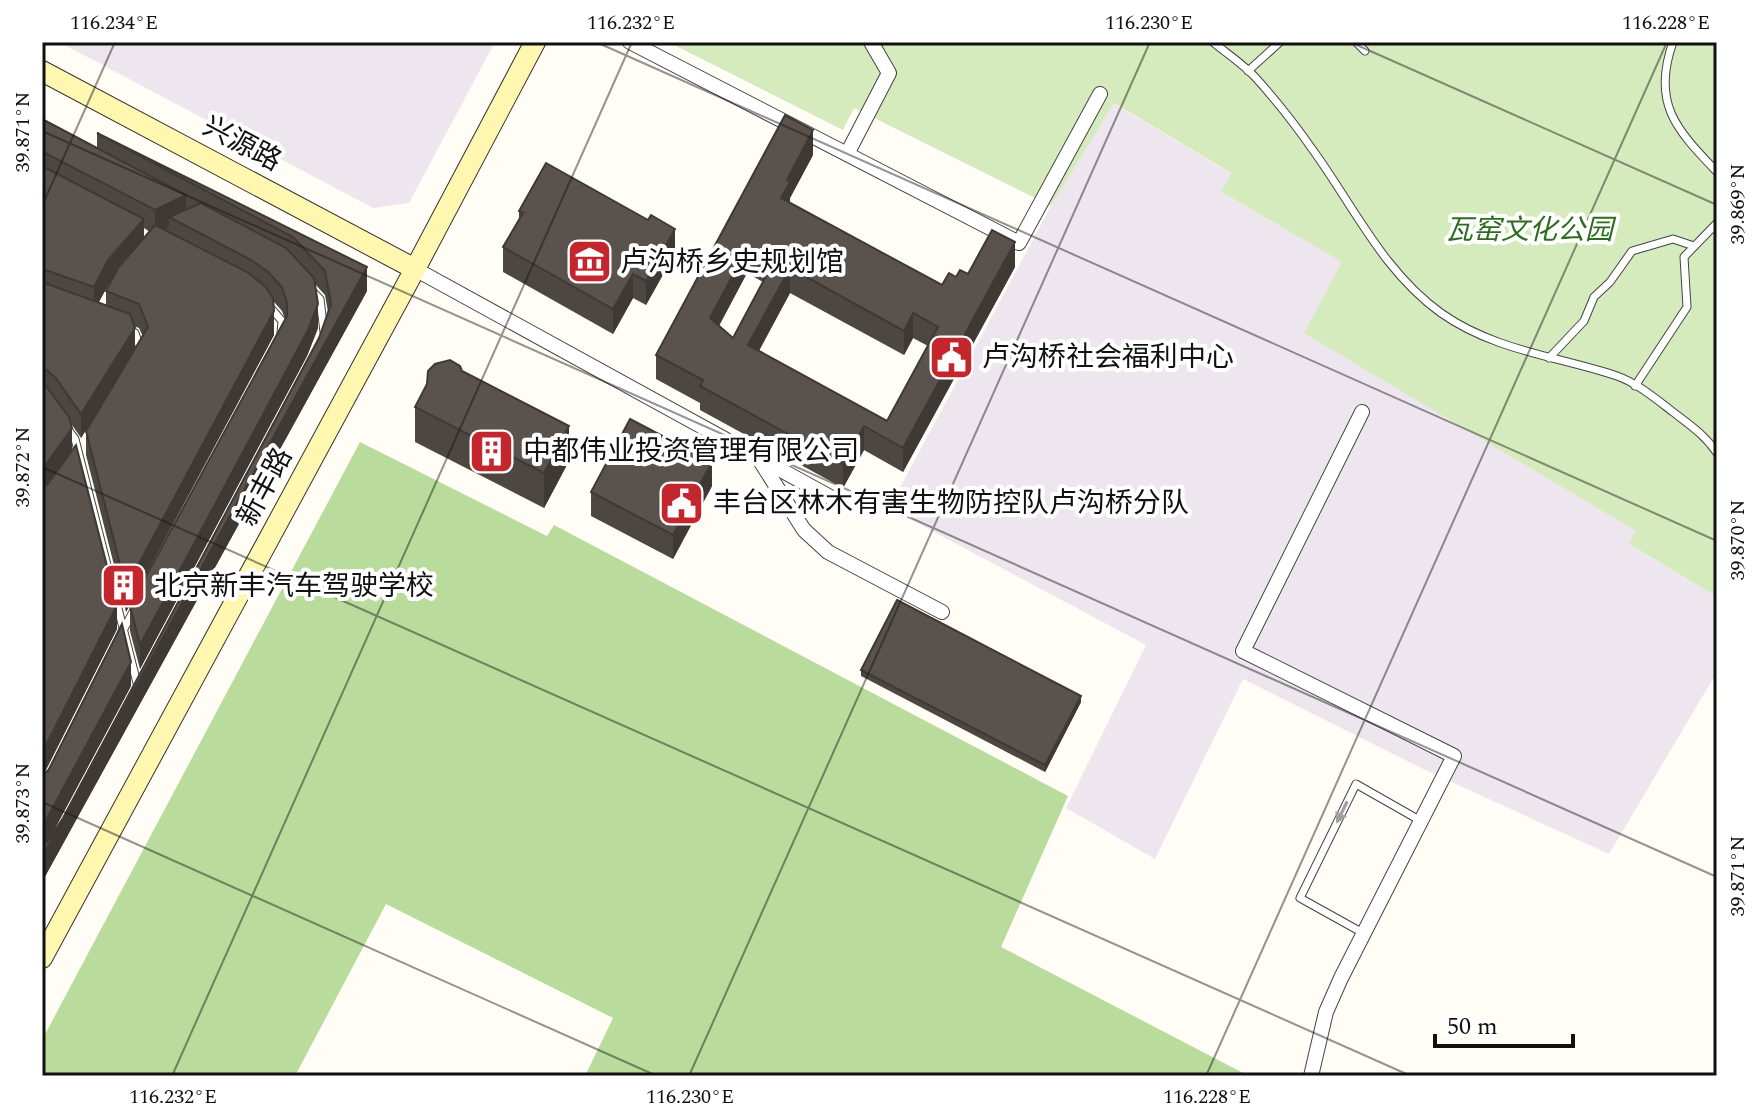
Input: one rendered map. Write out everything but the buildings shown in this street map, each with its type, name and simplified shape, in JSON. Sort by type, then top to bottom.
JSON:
[{"type":"street","name":"新丰路","points":[[42,958],[535,42]]},
{"type":"street","points":[[630,42],[1019,243],[1100,94]]},
{"type":"street","points":[[847,154],[889,73],[871,42]]},
{"type":"street","name":"兴源路","points":[[42,71],[415,269]]},
{"type":"street","points":[[415,269],[841,503]]},
{"type":"street","points":[[1311,1076],[1326,1012],[1454,756],[1243,651],[1362,412]]},
{"type":"street","points":[[759,458],[804,530],[828,552],[942,612]]},
{"type":"lane","points":[[1213,42],[1248,71],[1315,152],[1366,233],[1398,275],[1442,314],[1494,342],[1619,377],[1706,437],[1717,453]]},
{"type":"lane","points":[[1248,71],[1280,42]]},
{"type":"lane","points":[[1356,42],[1365,51]]},
{"type":"lane","points":[[1673,42],[1668,56],[1667,104],[1682,135],[1717,172]]},
{"type":"lane","points":[[1635,386],[1687,307],[1684,257],[1717,223]]},
{"type":"lane","points":[[1549,358],[1584,321],[1594,297],[1610,282],[1632,251],[1673,239],[1694,246]]},
{"type":"lane","points":[[300,278],[320,299],[325,329],[321,339]]},
{"type":"lane","points":[[262,300],[274,309],[282,321],[281,337]]},
{"type":"lane","points":[[122,328],[135,333],[142,353],[134,365]]},
{"type":"lane","points":[[59,417],[75,439],[138,687]]},
{"type":"lane","points":[[70,467],[87,441]]},
{"type":"lane","points":[[117,643],[139,601]]},
{"type":"lane","points":[[131,700],[145,673]]},
{"type":"lane","points":[[1364,933],[1300,898],[1356,784],[1421,821]]},
{"type":"shaded area","points":[[59,42],[495,42],[409,203],[373,208]]},
{"type":"shaded area","points":[[1113,103],[1232,174],[1222,193],[1343,262],[1305,333],[1637,531],[1630,545],[1717,597],[1717,672],[1609,854],[1425,770],[1243,679],[1155,859],[1066,808],[1146,645],[889,508],[1051,206]]},
{"type":"green space","name":"瓦窑文化公园","points":[[668,42],[1717,42],[1717,597],[1629,544],[1636,531],[1304,333],[1342,262],[1221,192],[1231,173],[1114,103],[1051,206],[854,108],[843,130]]},
{"type":"green space","points":[[360,442],[547,536],[554,525],[1068,796],[1001,947],[1249,1076],[585,1076],[613,1018],[386,904],[295,1076],[42,1076],[42,1040]]},
{"type":"place","name":"卢沟桥乡史规划馆","points":[[589,262]]},
{"type":"place","name":"卢沟桥社会福利中心","points":[[951,357]]},
{"type":"place","name":"中都伟业投资管理有限公司","points":[[492,451]]},
{"type":"place","name":"丰台区林木有害生物防控队卢沟桥分队","points":[[682,503]]},
{"type":"place","name":"北京新丰汽车驾驶学校","points":[[123,586]]}]
